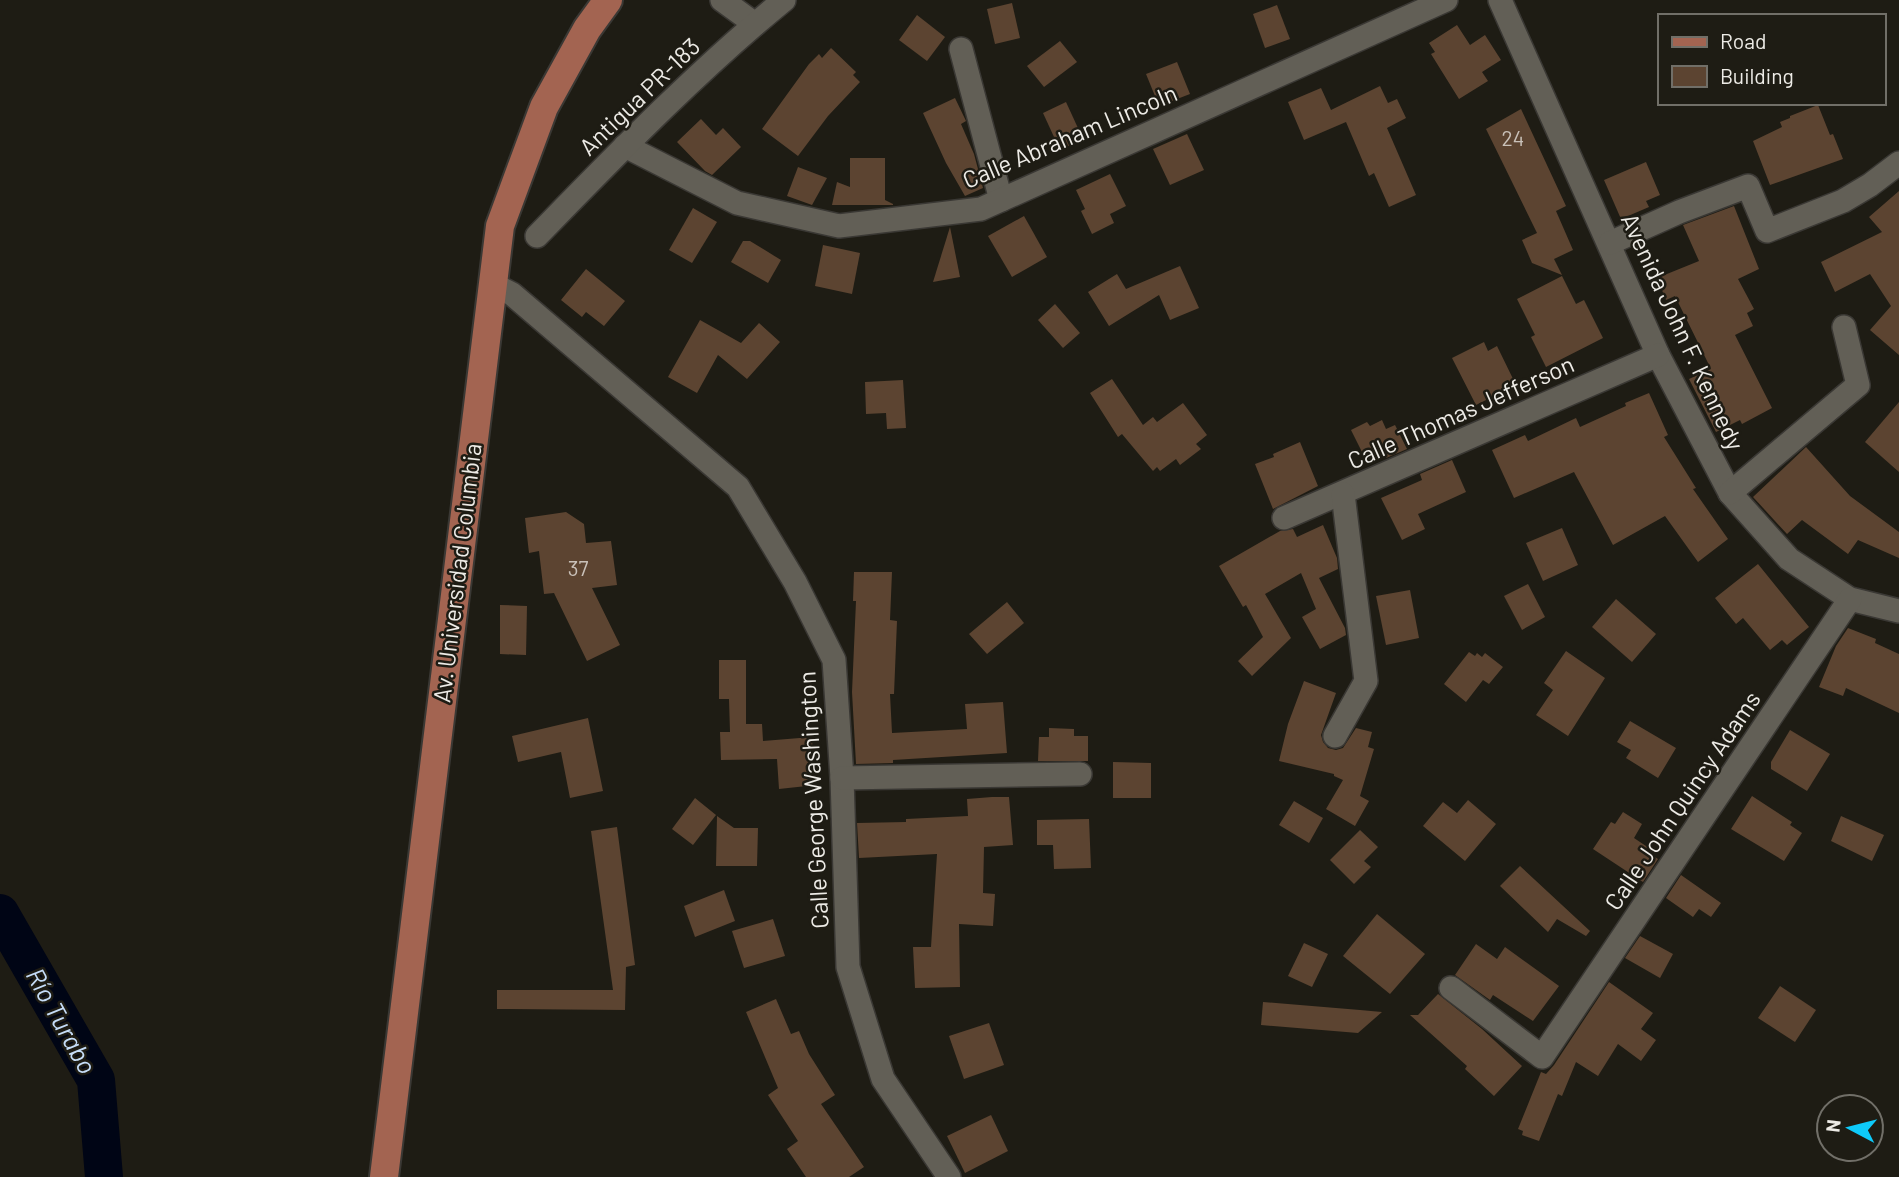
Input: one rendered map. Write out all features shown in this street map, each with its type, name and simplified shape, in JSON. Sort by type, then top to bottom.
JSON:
[{"type":"main road","name":"Av. Universidad Columbia","points":[[386,1175],[500,226],[544,107],[587,29],[608,0]]},
{"type":"street","points":[[723,0],[755,24]]},
{"type":"street","name":"Antigua PR-183","points":[[537,236],[625,146],[784,0]]},
{"type":"street","name":"Calle Abraham Lincoln","points":[[625,146],[737,203],[839,226],[981,209],[1446,0]]},
{"type":"street","name":"Avenida John F. Kennedy","points":[[1500,0],[1658,355],[1730,494],[1789,559],[1850,599],[1899,611]]},
{"type":"street","points":[[961,49],[1001,200]]},
{"type":"street","points":[[1610,243],[1679,212],[1748,186],[1767,231],[1843,201],[1899,163]]},
{"type":"street","name":"Calle George Washington","points":[[494,284],[512,294],[738,487],[795,582],[834,660],[842,778],[848,967],[883,1079],[949,1177]]},
{"type":"street","points":[[1730,494],[1858,385],[1844,327]]},
{"type":"street","name":"Calle Thomas Jefferson","points":[[1284,518],[1658,355]]},
{"type":"street","points":[[1335,736],[1366,681],[1343,494]]},
{"type":"street","name":"Calle John Quincy Adams","points":[[1451,988],[1542,1057],[1850,599]]},
{"type":"street","points":[[842,778],[1080,774]]},
{"type":"building","points":[[1012,3],[1020,38],[995,44],[987,9]]},
{"type":"building","points":[[1277,5],[1290,39],[1265,48],[1253,14]]},
{"type":"building","points":[[917,15],[945,37],[927,61],[899,40]]},
{"type":"building","points":[[1457,25],[1470,45],[1485,35],[1501,60],[1482,72],[1488,81],[1459,99],[1431,54],[1435,52],[1429,43]]},
{"type":"building","points":[[1060,41],[1077,62],[1044,87],[1027,66]]},
{"type":"building","points":[[831,48],[856,72],[853,75],[860,82],[828,116],[798,156],[762,129],[809,64],[819,54],[822,58]]},
{"type":"building","points":[[1177,62],[1190,94],[1159,106],[1146,74]]},
{"type":"building","points":[[1380,86],[1388,103],[1397,99],[1406,118],[1387,128],[1416,195],[1389,207],[1374,173],[1369,176],[1346,122],[1304,140],[1288,102],[1321,88],[1331,110]]},
{"type":"building","points":[[955,98],[966,121],[961,124],[974,154],[983,188],[965,196],[923,113]]},
{"type":"building","points":[[1066,102],[1083,139],[1060,150],[1043,113]]},
{"type":"building","points":[[1818,105],[1843,159],[1770,185],[1753,141],[1782,127],[1780,122],[1790,116]]},
{"type":"building","points":[[1521,109],[1566,206],[1556,211],[1573,250],[1554,259],[1562,275],[1532,263],[1522,240],[1537,233],[1486,129]]},
{"type":"building","points":[[701,119],[716,135],[723,128],[741,147],[712,175],[677,142]]},
{"type":"building","points":[[1187,134],[1204,170],[1170,185],[1153,149]]},
{"type":"building","points":[[850,158],[885,158],[885,200],[893,205],[832,205],[837,182],[850,187]]},
{"type":"building","points":[[1646,162],[1660,195],[1646,201],[1649,207],[1621,219],[1604,180]]},
{"type":"building","points":[[798,167],[827,178],[812,205],[787,196]]},
{"type":"building","points":[[1110,174],[1126,206],[1110,214],[1114,223],[1092,234],[1081,211],[1085,209],[1076,190]]},
{"type":"building","points":[[1899,191],[1899,355],[1870,330],[1891,306],[1870,274],[1835,292],[1821,262],[1882,232],[1869,217]]},
{"type":"building","points":[[1734,206],[1759,269],[1738,279],[1754,309],[1747,313],[1753,326],[1735,335],[1772,408],[1742,424],[1740,420],[1716,432],[1689,379],[1711,369],[1675,296],[1666,300],[1657,278],[1699,261],[1683,225]]},
{"type":"building","points":[[693,208],[717,222],[692,263],[669,250]]},
{"type":"building","points":[[1024,216],[1047,257],[1012,277],[988,236]]},
{"type":"building","points":[[950,227],[960,277],[933,282]]},
{"type":"building","points":[[743,241],[750,241],[781,260],[768,283],[731,262]]},
{"type":"building","points":[[823,245],[860,253],[852,294],[815,286]]},
{"type":"building","points":[[1180,266],[1199,308],[1170,320],[1159,295],[1109,326],[1088,292],[1117,274],[1126,289]]},
{"type":"building","points":[[586,269],[625,301],[604,326],[586,312],[582,317],[561,300]]},
{"type":"building","points":[[1562,276],[1576,304],[1584,300],[1603,338],[1546,367],[1531,337],[1535,335],[1517,299]]},
{"type":"building","points":[[1055,304],[1080,333],[1063,348],[1038,320]]},
{"type":"building","points":[[700,320],[741,343],[759,323],[780,342],[747,379],[718,355],[697,393],[668,377]]},
{"type":"building","points":[[1484,342],[1488,351],[1497,346],[1516,385],[1476,405],[1452,358]]},
{"type":"building","points":[[1112,379],[1143,425],[1153,417],[1157,422],[1183,403],[1207,435],[1196,444],[1201,449],[1180,465],[1176,459],[1160,471],[1157,467],[1153,471],[1122,434],[1118,437],[1090,393]]},
{"type":"building","points":[[903,380],[906,428],[887,429],[886,413],[866,414],[865,382]]},
{"type":"building","points":[[1649,393],[1668,435],[1664,437],[1696,488],[1693,489],[1728,539],[1698,562],[1665,516],[1613,545],[1574,472],[1514,498],[1492,450],[1525,435],[1528,441],[1576,418],[1580,427]]},
{"type":"building","points":[[1899,402],[1899,472],[1865,442]]},
{"type":"building","points":[[1382,420],[1386,429],[1395,425],[1407,449],[1386,458],[1384,454],[1367,462],[1351,430],[1367,422],[1370,426]]},
{"type":"building","points":[[1300,442],[1318,486],[1273,509],[1255,464]]},
{"type":"building","points":[[1806,447],[1850,496],[1899,532],[1899,558],[1858,540],[1848,554],[1802,520],[1787,534],[1753,497]]},
{"type":"building","points":[[1452,460],[1466,492],[1418,514],[1425,529],[1402,540],[1381,498],[1422,480],[1420,474]]},
{"type":"building","points":[[566,512],[584,524],[586,543],[611,541],[617,585],[592,588],[620,645],[587,661],[554,593],[544,594],[539,551],[529,553],[525,518]]},
{"type":"building","points":[[1323,525],[1337,558],[1338,569],[1319,578],[1346,635],[1320,649],[1302,617],[1316,609],[1301,573],[1265,594],[1291,638],[1252,676],[1238,661],[1263,637],[1246,605],[1243,607],[1219,566],[1280,531],[1293,529],[1297,537]]},
{"type":"building","points":[[1562,528],[1578,565],[1543,581],[1526,543]]},
{"type":"building","points":[[1758,564],[1809,627],[1787,645],[1782,640],[1770,650],[1743,618],[1736,624],[1715,598]]},
{"type":"building","points":[[854,572],[892,572],[890,620],[897,621],[894,694],[890,694],[892,733],[967,729],[965,704],[1003,702],[1007,753],[856,764],[852,692],[856,601],[853,601]]},
{"type":"building","points":[[1528,584],[1545,617],[1522,630],[1504,596]]},
{"type":"building","points":[[1410,590],[1419,638],[1386,645],[1376,596]]},
{"type":"building","points":[[1616,599],[1656,634],[1632,662],[1592,627]]},
{"type":"building","points":[[1007,602],[1024,623],[987,654],[969,634]]},
{"type":"building","points":[[500,605],[527,606],[526,655],[500,654]]},
{"type":"building","points":[[1848,628],[1876,639],[1875,643],[1899,654],[1899,713],[1846,688],[1843,696],[1819,687],[1836,646]]},
{"type":"building","points":[[1566,651],[1605,678],[1568,736],[1536,715],[1553,690],[1544,683]]},
{"type":"building","points":[[1469,652],[1482,657],[1485,653],[1503,667],[1489,684],[1483,680],[1466,702],[1444,684]]},
{"type":"building","points":[[719,660],[746,660],[746,724],[762,724],[763,741],[812,737],[816,785],[779,789],[777,759],[721,760],[720,732],[730,732],[729,699],[719,699]]},
{"type":"building","points":[[1304,681],[1336,693],[1321,735],[1328,748],[1343,748],[1356,728],[1372,732],[1368,747],[1374,749],[1360,796],[1369,801],[1355,826],[1326,809],[1343,780],[1334,774],[1279,761],[1288,724]]},
{"type":"building","points":[[588,718],[603,791],[570,798],[561,752],[518,762],[512,736]]},
{"type":"building","points":[[1630,721],[1676,748],[1658,778],[1626,758],[1631,750],[1617,742]]},
{"type":"building","points":[[1049,728],[1074,729],[1074,736],[1088,736],[1088,761],[1038,761],[1039,737],[1049,737]]},
{"type":"building","points":[[1790,730],[1830,754],[1807,791],[1771,769],[1771,762]]},
{"type":"building","points":[[1113,762],[1151,763],[1151,798],[1113,798]]},
{"type":"building","points":[[1752,796],[1792,822],[1790,825],[1802,833],[1784,861],[1731,829]]},
{"type":"building","points":[[1009,797],[1013,845],[984,847],[983,893],[995,894],[993,926],[959,924],[960,987],[915,988],[913,947],[931,947],[937,854],[859,858],[857,823],[968,816],[967,799]]},
{"type":"building","points":[[695,798],[716,815],[693,845],[672,829]]},
{"type":"building","points":[[1468,800],[1496,824],[1465,861],[1423,826],[1443,802],[1457,813]]},
{"type":"building","points":[[1294,801],[1323,818],[1309,843],[1279,825]]},
{"type":"building","points":[[1623,812],[1642,824],[1634,838],[1655,852],[1652,855],[1658,859],[1643,882],[1593,849],[1611,822],[1615,824]]},
{"type":"building","points":[[717,816],[734,828],[758,828],[757,866],[716,866]]},
{"type":"building","points":[[1841,816],[1884,835],[1872,861],[1831,841]]},
{"type":"building","points":[[1089,819],[1091,868],[1054,869],[1053,845],[1037,845],[1037,820]]},
{"type":"building","points":[[617,827],[635,965],[626,967],[625,1010],[497,1009],[497,990],[613,990],[591,831]]},
{"type":"building","points":[[1360,830],[1378,847],[1364,861],[1371,867],[1354,884],[1330,860]]},
{"type":"building","points":[[1520,866],[1590,931],[1586,936],[1557,919],[1548,932],[1500,886]]},
{"type":"building","points":[[1681,875],[1721,903],[1711,917],[1699,909],[1693,917],[1666,898]]},
{"type":"building","points":[[724,890],[735,921],[695,937],[684,906]]},
{"type":"building","points":[[1377,914],[1425,954],[1390,994],[1343,956]]},
{"type":"building","points":[[773,919],[785,956],[744,968],[732,931]]},
{"type":"building","points":[[1640,936],[1673,954],[1660,978],[1625,958]]},
{"type":"building","points":[[1304,943],[1328,954],[1312,987],[1288,976]]},
{"type":"building","points":[[1476,944],[1497,959],[1505,947],[1559,986],[1533,1021],[1493,995],[1490,1000],[1455,975]]},
{"type":"building","points":[[1609,982],[1653,1013],[1641,1029],[1656,1040],[1641,1061],[1618,1044],[1598,1076],[1576,1062],[1562,1096],[1558,1094],[1539,1141],[1522,1135],[1523,1131],[1518,1129],[1541,1072],[1546,1074],[1554,1065]]},
{"type":"building","points":[[1780,986],[1816,1010],[1795,1042],[1758,1018]]},
{"type":"building","points":[[1438,994],[1522,1066],[1494,1096],[1465,1069],[1467,1066],[1410,1015],[1418,1015]]},
{"type":"building","points":[[776,999],[791,1034],[799,1031],[809,1054],[835,1095],[821,1104],[864,1167],[849,1177],[806,1177],[787,1149],[798,1141],[768,1095],[778,1088],[746,1012]]},
{"type":"building","points":[[1263,1002],[1382,1012],[1358,1033],[1261,1025]]},
{"type":"building","points":[[989,1023],[1004,1065],[964,1079],[949,1036]]},
{"type":"building","points":[[991,1115],[1008,1151],[965,1173],[947,1136]]},
{"type":"waterway","name":"Río Turabo","points":[[0,913],[96,1080],[104,1177]]}]
